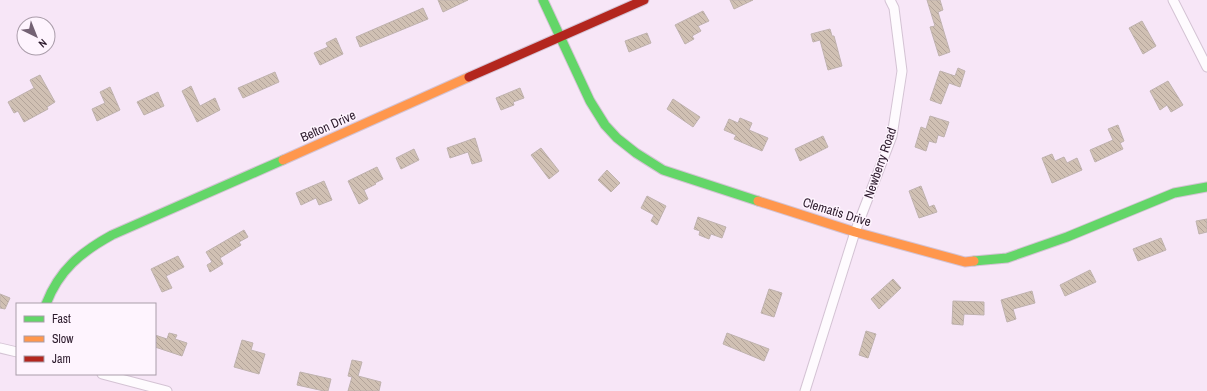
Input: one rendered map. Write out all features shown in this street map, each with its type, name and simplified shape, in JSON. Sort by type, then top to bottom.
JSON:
[{"type":"street","name":"Clematis Drive","points":[[543,0],[584,89],[599,116],[619,140],[641,157],[663,170],[855,232],[965,262],[1007,258],[1067,238],[1174,193],[1207,187]]},
{"type":"street","name":"Belton Drive","points":[[46,303],[60,277],[74,261],[94,245],[106,238],[644,0]]},
{"type":"street","name":"Newberry Road","points":[[805,391],[855,232],[892,136],[902,71],[894,8],[890,0]]},
{"type":"street","points":[[1173,0],[1207,67]]},
{"type":"street","points":[[0,348],[16,352]]},
{"type":"street","points":[[106,375],[167,391]]},
{"type":"building","points":[[438,0],[468,0],[443,12]]},
{"type":"building","points":[[730,0],[753,0],[734,9]]},
{"type":"building","points":[[927,0],[940,0],[943,10],[938,12],[950,52],[939,56],[930,27],[935,26]]},
{"type":"building","points":[[423,8],[428,19],[360,47],[356,37]]},
{"type":"building","points":[[703,11],[709,21],[698,26],[701,31],[692,36],[694,39],[685,44],[675,25]]},
{"type":"building","points":[[1142,21],[1156,46],[1143,54],[1129,28]]},
{"type":"building","points":[[830,29],[832,36],[834,36],[842,66],[828,70],[820,40],[813,42],[811,34]]},
{"type":"building","points":[[647,33],[651,43],[629,52],[625,41]]},
{"type":"building","points":[[336,38],[343,54],[320,65],[314,53],[328,47],[326,43]]},
{"type":"building","points":[[958,68],[965,71],[960,87],[949,83],[941,104],[930,100],[940,71],[955,76]]},
{"type":"building","points":[[275,72],[279,82],[243,98],[238,88]]},
{"type":"building","points":[[40,75],[55,102],[47,107],[48,109],[24,122],[18,111],[14,113],[8,102],[34,88],[30,80]]},
{"type":"building","points":[[1168,81],[1183,105],[1171,112],[1167,105],[1160,110],[1150,91]]},
{"type":"building","points":[[191,86],[200,106],[215,98],[220,110],[197,122],[182,91]]},
{"type":"building","points":[[110,87],[120,110],[97,121],[92,109],[105,103],[100,92]]},
{"type":"building","points":[[520,88],[524,98],[513,102],[514,105],[501,110],[496,98]]},
{"type":"building","points":[[158,92],[164,106],[144,115],[137,102]]},
{"type":"building","points":[[673,99],[700,117],[693,127],[667,109]]},
{"type":"building","points":[[930,116],[949,122],[944,137],[938,135],[936,143],[929,141],[926,151],[915,147],[921,127],[926,129]]},
{"type":"building","points":[[740,118],[752,123],[749,130],[768,138],[762,151],[734,139],[736,135],[724,130],[729,119],[738,123]]},
{"type":"building","points":[[1118,125],[1124,141],[1120,143],[1123,149],[1095,162],[1090,150],[1113,140],[1108,129]]},
{"type":"building","points":[[823,136],[828,147],[800,161],[795,149]]},
{"type":"building","points":[[475,138],[482,161],[472,164],[468,152],[450,158],[447,148]]},
{"type":"building","points":[[541,148],[559,171],[549,179],[531,155]]},
{"type":"building","points":[[414,149],[419,160],[401,169],[396,158]]},
{"type":"building","points":[[1052,154],[1055,161],[1064,157],[1067,163],[1077,158],[1082,170],[1052,183],[1042,158]]},
{"type":"building","points":[[377,167],[383,179],[364,190],[368,199],[359,204],[348,181]]},
{"type":"building","points":[[607,170],[620,183],[611,192],[598,180]]},
{"type":"building","points":[[324,181],[332,200],[319,205],[316,198],[301,205],[296,193]]},
{"type":"building","points":[[921,186],[929,207],[934,205],[937,212],[919,218],[909,191]]},
{"type":"building","points":[[647,196],[666,206],[657,225],[651,221],[654,215],[641,208]]},
{"type":"building","points":[[698,217],[726,227],[722,238],[711,234],[709,239],[699,235],[700,231],[694,229]]},
{"type":"building","points":[[1207,219],[1207,232],[1199,234],[1196,221]]},
{"type":"building","points":[[244,230],[248,237],[239,242],[241,245],[220,258],[223,264],[210,272],[207,265],[212,262],[206,252]]},
{"type":"building","points":[[1161,238],[1166,250],[1138,261],[1133,249]]},
{"type":"building","points":[[178,256],[184,267],[166,276],[172,288],[162,292],[151,269]]},
{"type":"building","points":[[1090,270],[1096,282],[1065,296],[1060,285]]},
{"type":"building","points":[[893,279],[901,288],[879,309],[871,299]]},
{"type":"building","points":[[769,289],[782,293],[774,317],[761,313]]},
{"type":"building","points":[[1032,291],[1035,303],[1013,309],[1016,319],[1007,322],[1001,300]]},
{"type":"building","points":[[0,294],[10,298],[5,309],[0,308]]},
{"type":"building","points":[[953,301],[984,302],[984,315],[964,314],[963,325],[952,324]]},
{"type":"building","points":[[866,331],[876,334],[868,358],[859,355]]},
{"type":"building","points":[[169,333],[177,335],[175,339],[187,343],[182,356],[156,347],[156,335],[167,339]]},
{"type":"building","points":[[727,333],[769,349],[764,361],[723,344]]},
{"type":"building","points":[[242,340],[253,343],[251,350],[265,354],[259,374],[234,367]]},
{"type":"building","points":[[352,360],[362,362],[358,376],[381,382],[379,391],[348,391],[352,377],[348,376]]},
{"type":"building","points":[[300,372],[331,379],[328,391],[297,385]]},
{"type":"traffic: fast","points":[[543,0],[590,101],[605,125],[617,138],[636,153],[663,170],[758,201]]},
{"type":"traffic: fast","points":[[46,303],[57,281],[64,272],[81,255],[101,241],[283,160]]},
{"type":"traffic: fast","points":[[974,261],[1007,258],[1067,237],[1174,193],[1207,187]]},
{"type":"traffic: slow","points":[[283,160],[469,77]]},
{"type":"traffic: slow","points":[[758,201],[855,232],[965,262],[974,261]]},
{"type":"traffic: jam","points":[[469,77],[644,0]]}]
